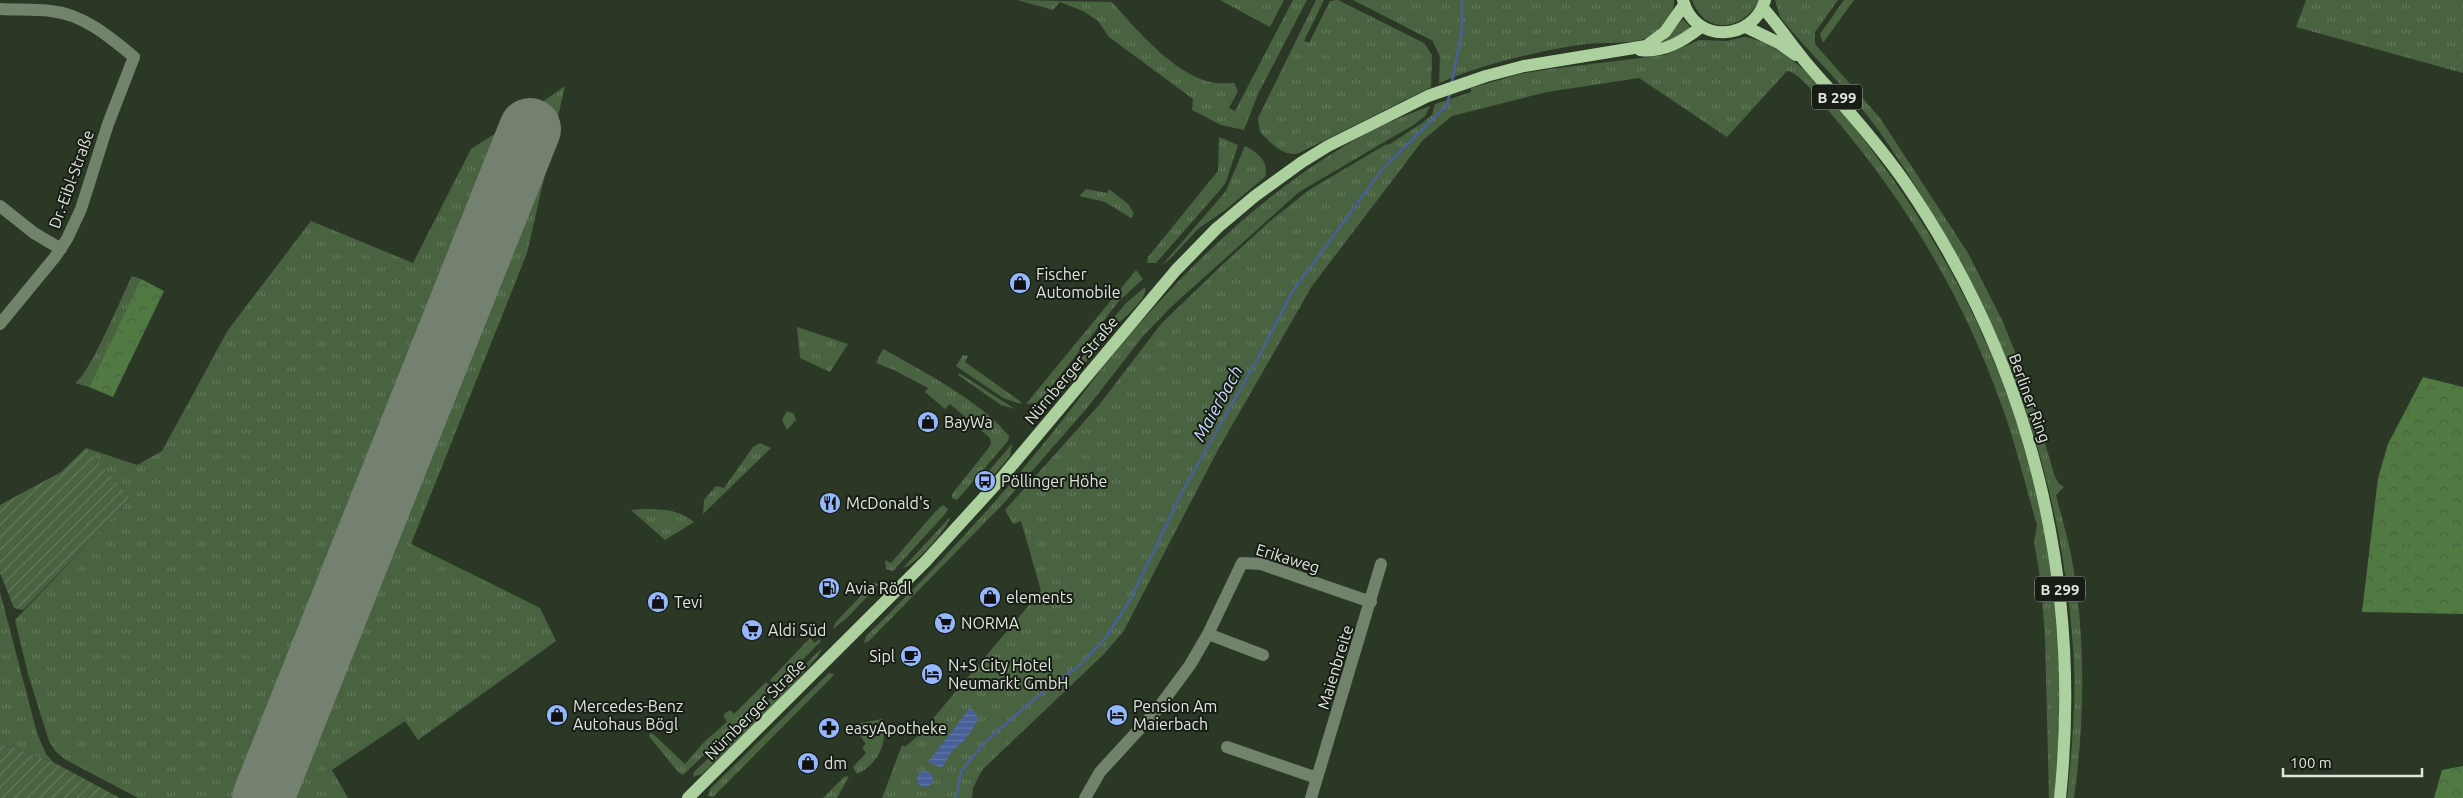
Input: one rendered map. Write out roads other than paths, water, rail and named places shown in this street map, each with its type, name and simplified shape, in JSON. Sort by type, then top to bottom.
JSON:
[{"type":"main road","points":[[1683,2],[1690,16],[1701,27],[1722,33],[1734,32],[1746,27]]},
{"type":"main road","name":"Nürnberger Straße","points":[[1635,49],[1653,42],[1665,32],[1683,2]]},
{"type":"main road","name":"Berliner Ring","points":[[1807,64],[1779,43],[1746,27],[1756,18],[1764,4],[1807,64],[1867,131],[1929,220],[1982,316],[2022,420],[2048,515],[2061,594],[2066,701],[2060,798]]},
{"type":"main road","name":"Nürnberger Straße","points":[[688,798],[946,539],[1034,440],[1170,277],[1217,228],[1255,196],[1302,162],[1368,125],[1428,96],[1468,82],[1539,63],[1635,49],[1659,50],[1674,45],[1701,27]]},
{"type":"street","name":"Dr.-Eibl-Straße","points":[[0,10],[52,11],[69,15],[93,26],[134,57],[108,124],[81,209],[61,250],[0,324]]},
{"type":"street","points":[[0,206],[61,250]]},
{"type":"street","name":"Erikaweg","points":[[1085,798],[1100,772],[1143,726],[1180,680],[1208,634],[1238,568],[1244,562],[1261,564],[1370,602]]},
{"type":"street","name":"Maienbreite","points":[[1311,798],[1381,564]]},
{"type":"street","points":[[1208,634],[1263,655]]},
{"type":"street","points":[[1227,747],[1317,778]]},
{"type":"water","points":[[970,708],[976,713],[978,720],[965,740],[952,751],[942,768],[928,762]]},
{"type":"water","points":[[925,771],[933,779],[925,787],[917,779]]},
{"type":"waterway","name":"Maierbach","points":[[1452,82],[1462,30],[1462,0]]},
{"type":"waterway","name":"Maierbach","points":[[956,798],[961,771],[986,741],[1032,701],[1081,664],[1107,636],[1131,598],[1183,490],[1259,356],[1292,292],[1384,167],[1447,105],[1450,93]]},
{"type":"place","name":"Fischer Automobile","points":[[1020,283]]},
{"type":"place","name":"BayWa","points":[[928,422]]},
{"type":"place","name":"Pöllinger Höhe","points":[[985,481]]},
{"type":"place","name":"McDonald's","points":[[830,503]]},
{"type":"place","name":"Avia Rödl","points":[[829,588]]},
{"type":"place","name":"elements","points":[[990,597]]},
{"type":"place","name":"Tevi","points":[[658,602]]},
{"type":"place","name":"NORMA","points":[[945,623]]},
{"type":"place","name":"Aldi Süd","points":[[752,630]]},
{"type":"place","name":"Sipl","points":[[911,656]]},
{"type":"place","name":"N+S City Hotel Neumarkt GmbH","points":[[932,674]]},
{"type":"place","name":"Mercedes-Benz Autohaus Bögl","points":[[557,715]]},
{"type":"place","name":"Pension Am Maierbach","points":[[1117,715]]},
{"type":"place","name":"easyApotheke","points":[[829,728]]},
{"type":"place","name":"dm","points":[[808,763]]}]
